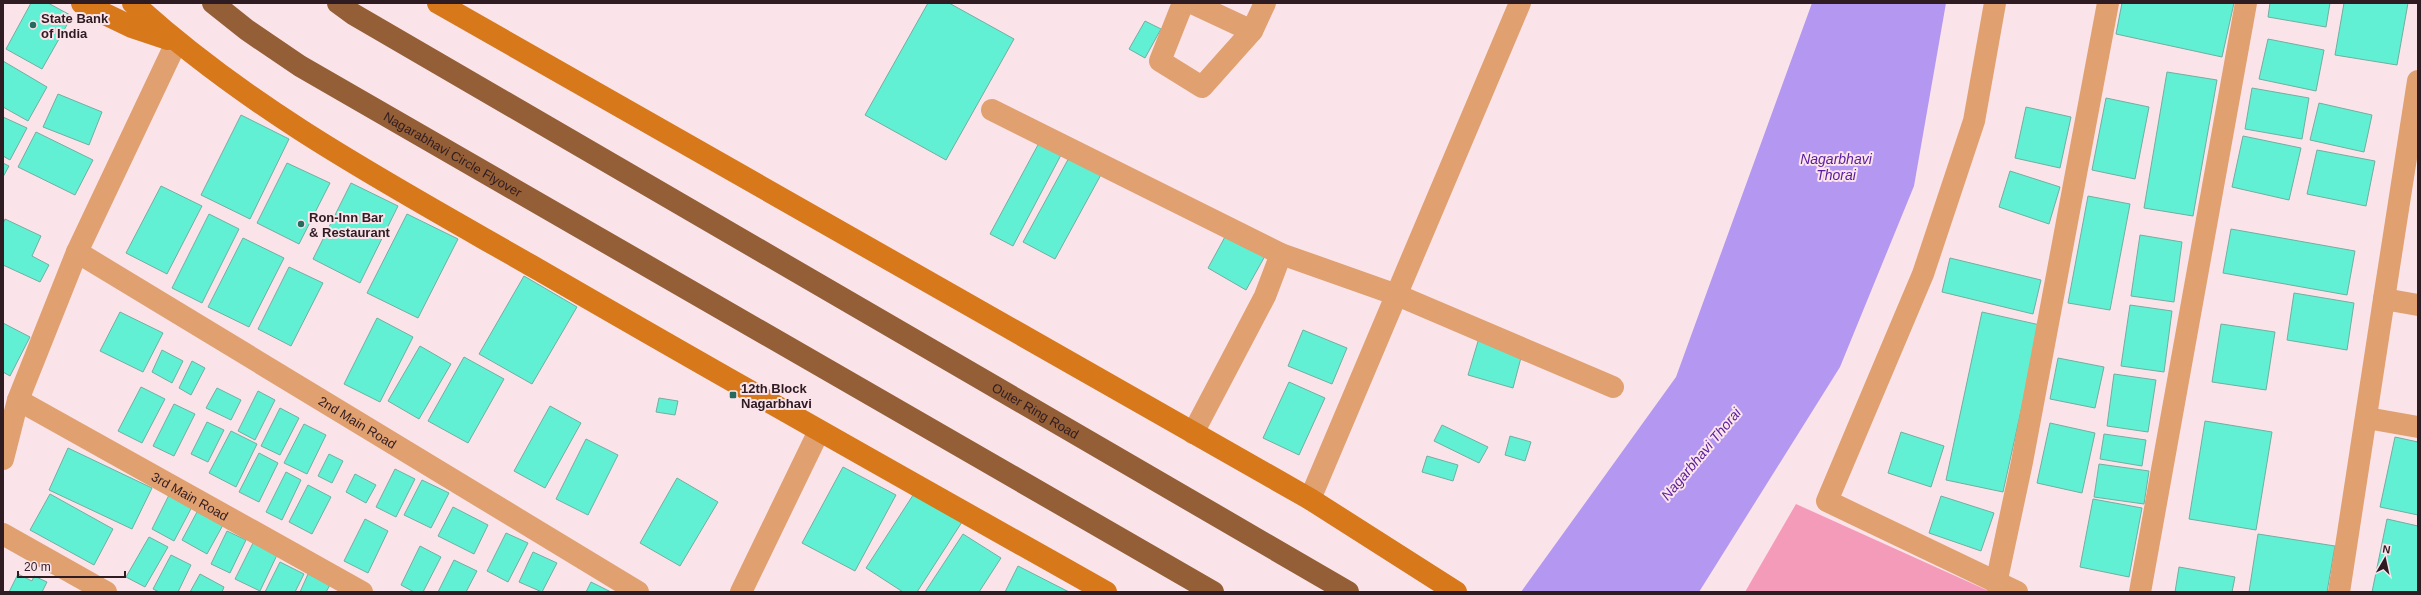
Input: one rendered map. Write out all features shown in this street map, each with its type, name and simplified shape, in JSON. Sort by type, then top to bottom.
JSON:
[{"type":"highway","name":"Nagarabhavi Circle Flyover","points":[[213,3],[247,30],[300,66],[1213,592]]},
{"type":"highway","name":"Outer Ring Road","points":[[338,3],[360,18],[1348,592]]},
{"type":"street","points":[[82,3],[132,27],[176,43]]},
{"type":"street","points":[[133,3],[176,43],[252,99],[376,176],[819,431],[1106,592]]},
{"type":"street","points":[[438,3],[1310,499],[1456,592]]},
{"type":"street","points":[[1183,3],[1160,62],[1202,87],[1252,32],[1264,3]]},
{"type":"street","points":[[1192,3],[1252,32]]},
{"type":"street","points":[[1310,499],[1520,3]]},
{"type":"street","points":[[1996,3],[1974,121],[1923,274],[1827,501],[1996,584],[2017,592]]},
{"type":"street","points":[[1996,584],[2022,462],[2108,3]]},
{"type":"street","points":[[2140,592],[2246,3]]},
{"type":"street","points":[[3,460],[18,400],[77,252],[176,43]]},
{"type":"street","points":[[2339,592],[2418,81]]},
{"type":"street","points":[[992,110],[1281,254],[1397,295],[1613,387]]},
{"type":"street","name":"2nd Main Road","points":[[77,252],[638,592]]},
{"type":"street","points":[[1193,433],[1265,296],[1281,254]]},
{"type":"street","points":[[2384,298],[2418,305]]},
{"type":"street","name":"3rd Main Road","points":[[18,400],[362,592]]},
{"type":"street","points":[[2367,418],[2418,427]]},
{"type":"street","points":[[741,592],[819,431]]},
{"type":"street","points":[[3,534],[106,592]]},
{"type":"shaded area","points":[[1796,504],[1991,592],[1745,592]]},
{"type":"water","name":"Nagarbhavi Thorai","points":[[1812,3],[1946,3],[1914,186],[1840,367],[1699,592],[1521,592],[1676,377]]},
{"type":"building","points":[[31,3],[48,3],[72,16],[42,69],[6,49]]},
{"type":"building","points":[[928,3],[949,3],[1014,39],[946,160],[865,115]]},
{"type":"building","points":[[2122,3],[2234,3],[2222,57],[2116,34]]},
{"type":"building","points":[[2270,3],[2330,3],[2326,27],[2268,17]]},
{"type":"building","points":[[2344,3],[2408,3],[2397,65],[2335,55]]},
{"type":"building","points":[[1145,21],[1161,29],[1145,58],[1129,49]]},
{"type":"building","points":[[2268,39],[2324,50],[2316,91],[2259,79]]},
{"type":"building","points":[[3,61],[47,87],[28,121],[3,107]]},
{"type":"building","points":[[2167,72],[2217,80],[2193,216],[2144,208]]},
{"type":"building","points":[[2252,88],[2309,98],[2302,139],[2245,129]]},
{"type":"building","points":[[58,94],[102,112],[89,145],[43,127]]},
{"type":"building","points":[[2106,98],[2149,107],[2135,179],[2092,170]]},
{"type":"building","points":[[2319,103],[2372,115],[2364,152],[2310,140]]},
{"type":"building","points":[[2026,107],[2071,117],[2060,168],[2015,158]]},
{"type":"building","points":[[241,115],[289,139],[250,219],[201,195]]},
{"type":"building","points":[[3,117],[27,128],[10,160],[3,156]]},
{"type":"building","points":[[36,132],[93,160],[75,195],[18,167]]},
{"type":"building","points":[[2243,136],[2301,148],[2289,200],[2232,187]]},
{"type":"building","points":[[1039,143],[1061,155],[1013,246],[990,234]]},
{"type":"building","points":[[2317,150],[2375,161],[2366,206],[2307,194]]},
{"type":"building","points":[[1071,154],[1103,171],[1055,259],[1023,242]]},
{"type":"building","points":[[3,163],[9,166],[3,177]]},
{"type":"building","points":[[287,163],[330,183],[299,244],[257,223]]},
{"type":"building","points":[[2010,171],[2060,187],[2049,224],[1999,207]]},
{"type":"building","points":[[351,183],[398,206],[360,283],[313,259]]},
{"type":"building","points":[[161,186],[202,206],[167,274],[126,253]]},
{"type":"building","points":[[2088,196],[2130,204],[2110,310],[2068,303]]},
{"type":"building","points":[[209,214],[239,229],[202,303],[172,288]]},
{"type":"building","points":[[407,214],[458,239],[418,318],[367,293]]},
{"type":"building","points":[[5,219],[41,236],[32,256],[49,265],[40,282],[3,265],[3,224]]},
{"type":"building","points":[[2231,229],[2355,251],[2347,295],[2223,273]]},
{"type":"building","points":[[1226,235],[1265,256],[1246,290],[1208,268]]},
{"type":"building","points":[[2140,235],[2182,242],[2174,302],[2131,296]]},
{"type":"building","points":[[243,238],[284,258],[249,327],[208,307]]},
{"type":"building","points":[[1950,258],[2041,280],[2033,314],[1942,292]]},
{"type":"building","points":[[289,267],[323,283],[291,346],[258,329]]},
{"type":"building","points":[[524,276],[577,307],[532,384],[479,354]]},
{"type":"building","points":[[2294,293],[2354,303],[2347,350],[2287,340]]},
{"type":"building","points":[[2130,305],[2172,311],[2164,372],[2121,366]]},
{"type":"building","points":[[120,312],[163,333],[143,372],[100,351]]},
{"type":"building","points":[[1982,312],[2040,325],[2003,492],[1946,480]]},
{"type":"building","points":[[377,318],[413,337],[380,402],[344,384]]},
{"type":"building","points":[[3,323],[30,337],[10,376],[3,372]]},
{"type":"building","points":[[2221,324],[2275,332],[2266,390],[2212,382]]},
{"type":"building","points":[[1303,330],[1347,348],[1332,384],[1288,366]]},
{"type":"building","points":[[1479,338],[1523,350],[1513,388],[1468,375]]},
{"type":"building","points":[[420,346],[451,364],[419,419],[388,401]]},
{"type":"building","points":[[162,350],[183,361],[172,383],[152,372]]},
{"type":"building","points":[[464,357],[504,379],[468,443],[428,421]]},
{"type":"building","points":[[2058,358],[2104,367],[2095,408],[2050,399]]},
{"type":"building","points":[[192,361],[205,368],[191,395],[179,388]]},
{"type":"building","points":[[2114,374],[2156,380],[2148,432],[2107,426]]},
{"type":"building","points":[[1289,382],[1325,398],[1299,455],[1263,438]]},
{"type":"building","points":[[141,387],[165,399],[142,443],[118,431]]},
{"type":"building","points":[[217,388],[241,400],[231,420],[206,408]]},
{"type":"building","points":[[258,391],[275,400],[255,440],[238,431]]},
{"type":"building","points":[[659,398],[678,401],[675,415],[656,412]]},
{"type":"building","points":[[174,404],[195,414],[174,456],[153,446]]},
{"type":"building","points":[[550,406],[581,423],[545,488],[514,471]]},
{"type":"building","points":[[280,408],[299,418],[280,455],[261,446]]},
{"type":"building","points":[[2205,421],[2272,432],[2256,530],[2189,519]]},
{"type":"building","points":[[207,422],[224,430],[208,462],[191,454]]},
{"type":"building","points":[[2050,423],[2095,433],[2082,493],[2037,483]]},
{"type":"building","points":[[304,424],[326,435],[307,474],[284,463]]},
{"type":"building","points":[[1442,425],[1488,447],[1479,463],[1434,441]]},
{"type":"building","points":[[231,431],[257,444],[236,487],[209,473]]},
{"type":"building","points":[[1901,432],[1944,446],[1931,487],[1888,473]]},
{"type":"building","points":[[2104,434],[2146,440],[2142,466],[2100,459]]},
{"type":"building","points":[[1510,436],[1531,442],[1525,461],[1505,455]]},
{"type":"building","points":[[2395,437],[2418,442],[2418,515],[2380,507]]},
{"type":"building","points":[[586,439],[618,455],[588,515],[556,499]]},
{"type":"building","points":[[68,448],[152,488],[132,529],[49,490]]},
{"type":"building","points":[[259,453],[278,463],[259,502],[239,492]]},
{"type":"building","points":[[329,454],[343,461],[332,483],[318,476]]},
{"type":"building","points":[[1427,456],[1458,465],[1453,481],[1422,472]]},
{"type":"building","points":[[2099,464],[2149,471],[2144,504],[2094,497]]},
{"type":"building","points":[[843,467],[896,495],[855,571],[802,543]]},
{"type":"building","points":[[395,469],[415,479],[396,517],[376,507]]},
{"type":"building","points":[[286,472],[301,480],[282,520],[266,512]]},
{"type":"building","points":[[355,474],[376,485],[366,503],[346,492]]},
{"type":"building","points":[[677,478],[718,502],[680,566],[640,543]]},
{"type":"building","points":[[422,480],[449,493],[431,528],[404,515]]},
{"type":"building","points":[[308,485],[331,497],[312,534],[289,522]]},
{"type":"building","points":[[915,492],[962,522],[917,592],[903,592],[866,568]]},
{"type":"building","points":[[170,493],[193,505],[174,541],[152,529]]},
{"type":"building","points":[[50,494],[113,529],[94,565],[30,530]]},
{"type":"building","points":[[1941,496],[1994,513],[1981,551],[1929,533]]},
{"type":"building","points":[[2093,499],[2142,508],[2129,577],[2080,567]]},
{"type":"building","points":[[453,507],[488,525],[474,554],[438,536]]},
{"type":"building","points":[[197,512],[223,525],[207,554],[182,540]]},
{"type":"building","points":[[365,519],[388,531],[368,573],[344,561]]},
{"type":"building","points":[[2387,519],[2418,526],[2418,592],[2372,592]]},
{"type":"building","points":[[227,531],[246,540],[230,573],[211,564]]},
{"type":"building","points":[[506,533],[528,543],[508,582],[487,571]]},
{"type":"building","points":[[963,534],[1001,558],[979,592],[925,592]]},
{"type":"building","points":[[2258,534],[2335,546],[2327,592],[2249,592]]},
{"type":"building","points":[[149,537],[168,547],[145,587],[126,577]]},
{"type":"building","points":[[253,543],[277,555],[260,591],[235,579]]},
{"type":"building","points":[[420,546],[441,557],[423,592],[414,592],[401,585]]},
{"type":"building","points":[[533,552],[557,563],[542,592],[519,582]]},
{"type":"building","points":[[171,555],[191,565],[178,592],[159,592],[153,589]]},
{"type":"building","points":[[454,560],[477,571],[466,592],[438,592]]},
{"type":"building","points":[[280,562],[304,574],[295,592],[265,592]]},
{"type":"building","points":[[1018,566],[1069,592],[1005,592]]},
{"type":"building","points":[[2179,567],[2235,577],[2232,592],[2175,592]]},
{"type":"building","points":[[18,574],[32,581],[34,576],[47,582],[42,592],[9,592]]},
{"type":"building","points":[[200,574],[224,587],[222,592],[190,592]]},
{"type":"building","points":[[308,574],[330,585],[326,592],[300,592]]},
{"type":"building","points":[[591,582],[611,592],[586,592]]},
{"type":"place","name":"State Bank of India","points":[[33,25]]},
{"type":"place","name":"Ron-Inn Bar & Restaurant","points":[[301,224]]},
{"type":"place","name":"12th Block Nagarbhavi","points":[[733,395]]}]
